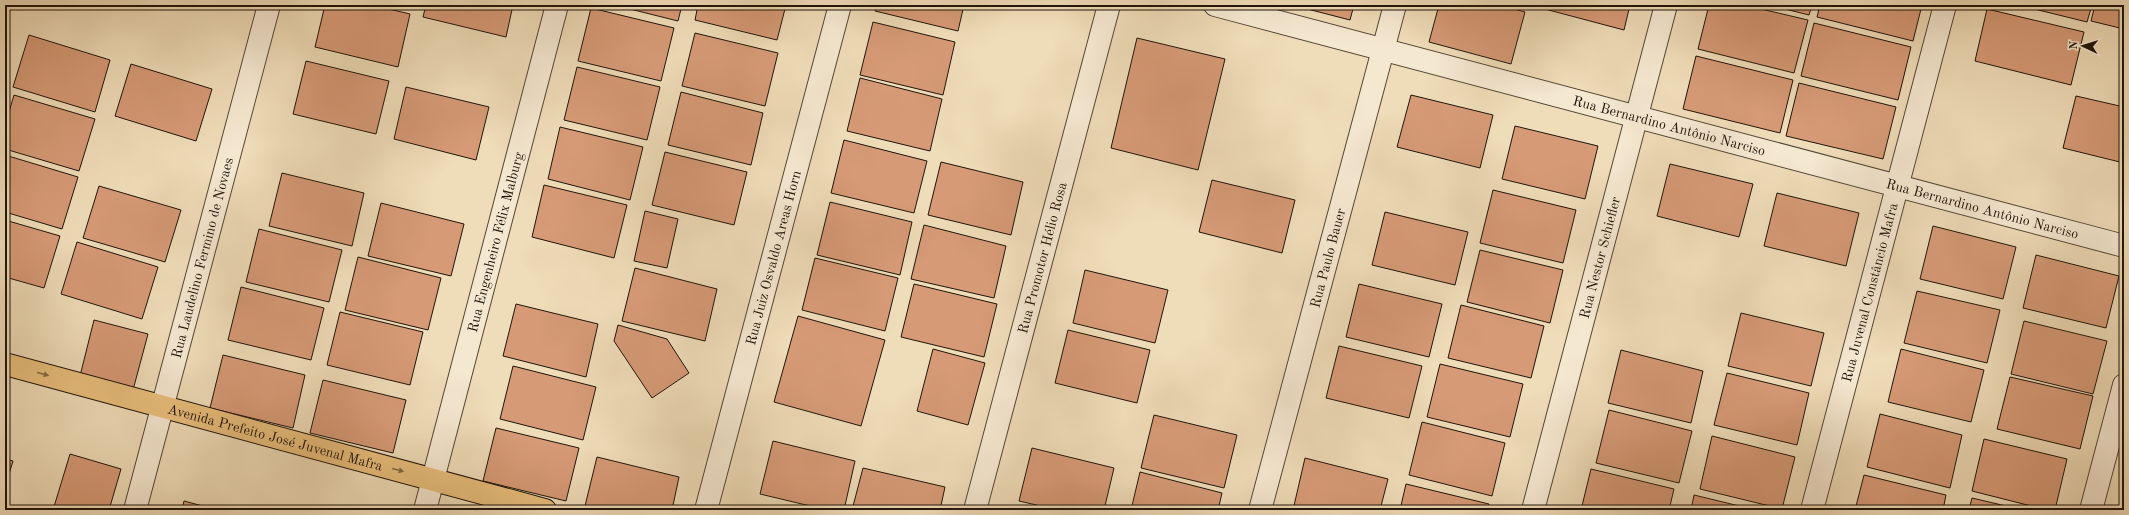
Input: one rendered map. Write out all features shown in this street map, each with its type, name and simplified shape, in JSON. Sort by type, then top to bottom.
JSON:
[{"type":"main road","name":"Avenida Prefeito José Juvenal Mafra","points":[[5,364],[545,510]]},
{"type":"street","name":"Rua Laudelino Fermino de Novaes","points":[[135,510],[269,5]]},
{"type":"street","name":"Rua Engenheiro Félix Malburg","points":[[426,510],[557,5]]},
{"type":"street","name":"Rua Juiz Osvaldo Areas Horn","points":[[706,510],[840,5]]},
{"type":"street","name":"Rua Promotor Hélio Rosa","points":[[975,510],[1109,5]]},
{"type":"street","name":"Rua Bernardino Antônio Narciso","points":[[1215,5],[2124,246]]},
{"type":"street","name":"Rua Paulo Bauer","points":[[1260,510],[1395,5]]},
{"type":"street","name":"Rua Nestor Schiefler","points":[[1533,510],[1666,5]]},
{"type":"street","name":"Rua Juvenal Constâncio Mafra","points":[[1812,510],[1945,5]]},
{"type":"street","points":[[2091,510],[2124,385]]},
{"type":"building","points":[[325,5],[372,5],[410,14],[398,67],[315,47]]},
{"type":"building","points":[[426,5],[513,5],[506,37],[423,17]]},
{"type":"building","points":[[614,5],[682,5],[678,21]]},
{"type":"building","points":[[698,5],[786,5],[777,40],[695,20]]},
{"type":"building","points":[[876,5],[964,5],[958,31],[875,11]]},
{"type":"building","points":[[1292,5],[1354,5],[1350,20]]},
{"type":"building","points":[[1439,5],[1500,5],[1525,12],[1511,64],[1429,42]]},
{"type":"building","points":[[1542,5],[1630,5],[1624,30],[1541,8]]},
{"type":"building","points":[[1709,5],[1744,5],[1808,20],[1794,73],[1698,49]]},
{"type":"building","points":[[1769,5],[1812,5],[1809,15]]},
{"type":"building","points":[[1820,5],[1922,5],[1913,41],[1817,17]]},
{"type":"building","points":[[2018,5],[2092,5],[2087,22]]},
{"type":"building","points":[[2095,5],[2124,5],[2124,29],[2091,21]]},
{"type":"building","points":[[591,8],[674,28],[661,81],[578,61]]},
{"type":"building","points":[[1987,9],[2084,32],[2071,85],[1975,61]]},
{"type":"building","points":[[873,22],[955,42],[943,95],[860,75]]},
{"type":"building","points":[[1814,23],[1911,47],[1898,100],[1801,76]]},
{"type":"building","points":[[695,33],[778,53],[765,106],[682,86]]},
{"type":"building","points":[[29,35],[110,60],[95,112],[13,87]]},
{"type":"building","points":[[1137,38],[1225,59],[1198,170],[1111,148]]},
{"type":"building","points":[[1696,56],[1793,80],[1780,133],[1683,109]]},
{"type":"building","points":[[306,61],[389,81],[376,134],[293,114]]},
{"type":"building","points":[[131,64],[212,89],[196,141],[115,116]]},
{"type":"building","points":[[577,67],[660,87],[647,140],[564,120]]},
{"type":"building","points":[[860,78],[942,99],[930,151],[847,131]]},
{"type":"building","points":[[1799,83],[1896,107],[1883,159],[1786,136]]},
{"type":"building","points":[[406,87],[489,107],[476,160],[394,139]]},
{"type":"building","points":[[681,92],[763,113],[751,165],[668,145]]},
{"type":"building","points":[[14,95],[95,119],[79,171],[5,149],[5,125]]},
{"type":"building","points":[[1411,95],[1493,115],[1480,168],[1397,147]]},
{"type":"building","points":[[2076,96],[2124,107],[2124,163],[2063,148]]},
{"type":"building","points":[[1515,126],[1598,146],[1585,199],[1502,179]]},
{"type":"building","points":[[560,127],[643,147],[630,200],[548,179]]},
{"type":"building","points":[[844,140],[927,161],[914,213],[831,193]]},
{"type":"building","points":[[665,152],[747,172],[734,225],[652,205]]},
{"type":"building","points":[[5,155],[78,177],[62,229],[5,212]]},
{"type":"building","points":[[941,162],[1023,182],[1011,235],[928,215]]},
{"type":"building","points":[[1670,164],[1753,184],[1739,237],[1657,216]]},
{"type":"building","points":[[282,173],[364,193],[352,246],[269,226]]},
{"type":"building","points":[[1212,180],[1295,200],[1282,253],[1199,232]]},
{"type":"building","points":[[544,185],[627,205],[614,258],[532,237]]},
{"type":"building","points":[[99,186],[181,210],[165,262],[83,238]]},
{"type":"building","points":[[1493,190],[1576,210],[1563,263],[1480,243]]},
{"type":"building","points":[[1777,193],[1859,213],[1846,266],[1764,246]]},
{"type":"building","points":[[830,202],[912,222],[900,275],[817,255]]},
{"type":"building","points":[[381,203],[464,224],[451,276],[368,256]]},
{"type":"building","points":[[645,211],[678,219],[667,268],[634,261]]},
{"type":"building","points":[[1385,212],[1468,232],[1455,285],[1372,265]]},
{"type":"building","points":[[5,220],[60,236],[44,288],[5,277]]},
{"type":"building","points":[[924,225],[1006,246],[994,298],[911,279]]},
{"type":"building","points":[[1933,226],[2016,247],[2003,299],[1920,279]]},
{"type":"building","points":[[259,229],[342,250],[329,302],[246,282]]},
{"type":"building","points":[[77,242],[158,267],[142,319],[61,294]]},
{"type":"building","points":[[1480,250],[1563,270],[1550,323],[1467,302]]},
{"type":"building","points":[[2036,255],[2119,276],[2106,328],[2023,308]]},
{"type":"building","points":[[358,257],[441,278],[428,330],[345,310]]},
{"type":"building","points":[[815,258],[898,278],[885,331],[802,310]]},
{"type":"building","points":[[635,268],[717,289],[705,341],[622,321]]},
{"type":"building","points":[[1085,270],[1168,290],[1155,343],[1073,323]]},
{"type":"building","points":[[914,284],[997,304],[984,357],[901,337]]},
{"type":"building","points":[[1359,284],[1442,304],[1429,357],[1346,337]]},
{"type":"building","points":[[241,287],[324,308],[311,360],[228,340]]},
{"type":"building","points":[[1917,291],[2000,310],[1987,363],[1904,343]]},
{"type":"building","points":[[516,304],[598,324],[586,377],[503,356]]},
{"type":"building","points":[[1461,305],[1544,326],[1531,378],[1448,358]]},
{"type":"building","points":[[340,312],[423,332],[410,385],[327,365]]},
{"type":"building","points":[[1741,313],[1824,333],[1811,386],[1728,366]]},
{"type":"building","points":[[798,316],[885,340],[861,426],[774,402]]},
{"type":"building","points":[[94,320],[148,334],[133,390],[80,376]]},
{"type":"building","points":[[2024,321],[2107,341],[2093,394],[2011,374]]},
{"type":"building","points":[[618,325],[667,339],[689,373],[652,398],[614,341]]},
{"type":"building","points":[[1068,330],[1150,350],[1137,403],[1055,383]]},
{"type":"building","points":[[1339,346],[1422,366],[1409,418],[1326,398]]},
{"type":"building","points":[[933,349],[985,363],[968,425],[917,411]]},
{"type":"building","points":[[1901,349],[1984,370],[1971,422],[1888,402]]},
{"type":"building","points":[[1621,350],[1703,371],[1691,423],[1608,403]]},
{"type":"building","points":[[223,355],[305,375],[293,428],[210,408]]},
{"type":"building","points":[[1440,364],[1523,384],[1510,437],[1427,417]]},
{"type":"building","points":[[513,366],[596,387],[583,440],[500,419]]},
{"type":"building","points":[[1727,373],[1809,393],[1797,445],[1714,425]]},
{"type":"building","points":[[2010,377],[2093,396],[2080,449],[1997,429]]},
{"type":"building","points":[[323,380],[406,400],[393,453],[310,433]]},
{"type":"building","points":[[1609,410],[1692,431],[1679,483],[1596,463]]},
{"type":"building","points":[[1880,414],[1962,435],[1950,488],[1867,467]]},
{"type":"building","points":[[1154,415],[1237,435],[1224,488],[1141,468]]},
{"type":"building","points":[[1422,422],[1505,443],[1492,496],[1409,475]]},
{"type":"building","points":[[496,428],[579,448],[566,501],[483,481]]},
{"type":"building","points":[[1712,436],[1795,457],[1782,509],[1700,489]]},
{"type":"building","points":[[1984,439],[2067,459],[2055,510],[2047,510],[1972,491]]},
{"type":"building","points":[[773,441],[855,461],[844,510],[827,510],[760,494]]},
{"type":"building","points":[[1032,448],[1114,468],[1104,510],[1058,510],[1019,501]]},
{"type":"building","points":[[70,454],[121,469],[109,510],[53,510]]},
{"type":"building","points":[[597,457],[679,477],[672,510],[584,510]]},
{"type":"building","points":[[1305,458],[1388,479],[1380,510],[1293,510]]},
{"type":"building","points":[[5,459],[13,461],[5,487]]},
{"type":"building","points":[[863,468],[945,487],[940,510],[852,510]]},
{"type":"building","points":[[1591,469],[1674,489],[1669,510],[1581,510]]},
{"type":"building","points":[[1140,472],[1222,493],[1218,510],[1131,510]]},
{"type":"building","points":[[1864,475],[1946,495],[1943,510],[1855,510]]},
{"type":"building","points":[[1406,484],[1489,504],[1487,510],[1400,510]]},
{"type":"building","points":[[1694,495],[1756,510],[1691,510]]},
{"type":"building","points":[[1972,498],[2023,510],[1969,510]]},
{"type":"building","points":[[184,501],[218,510],[182,510]]},
{"type":"building","points":[[1017,507],[1031,510],[1016,510]]}]
